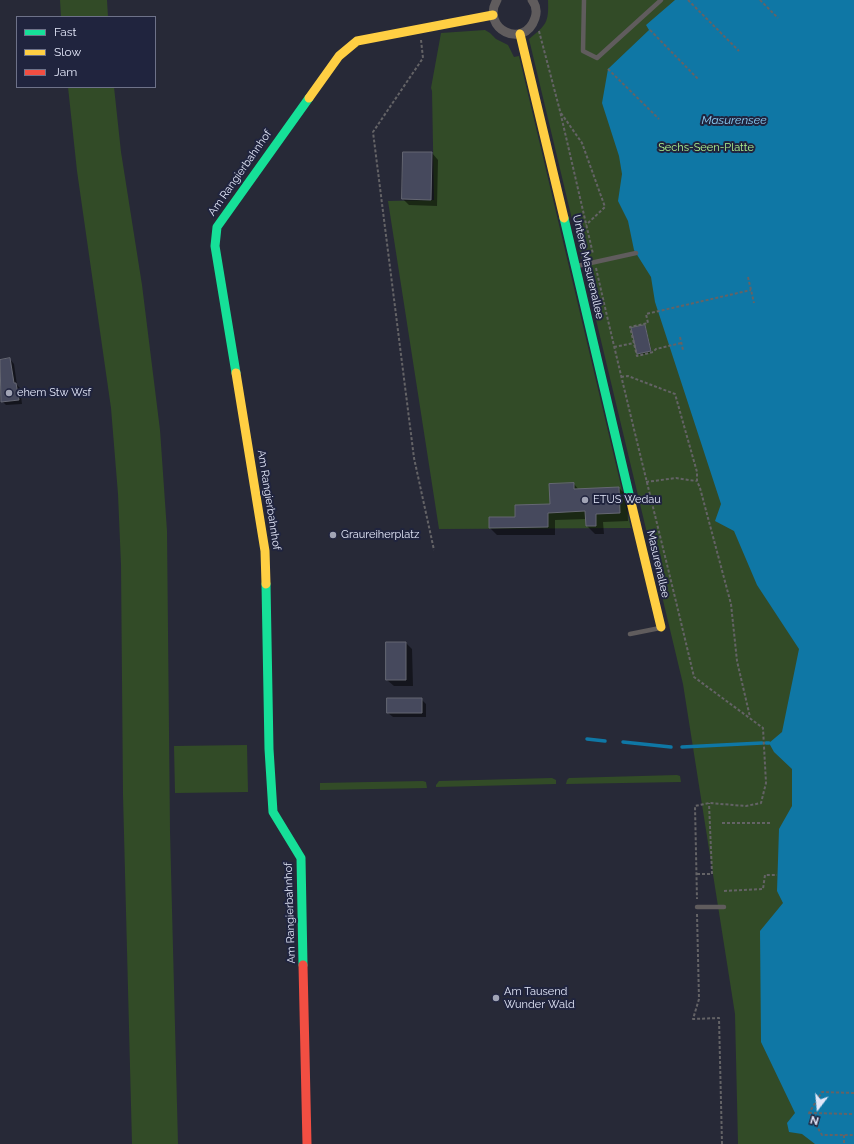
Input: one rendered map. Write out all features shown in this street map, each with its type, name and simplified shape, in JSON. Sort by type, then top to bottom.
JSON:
[{"type":"street","points":[[498,0],[494,8],[493,15],[498,26],[508,33],[520,34],[528,30],[533,25],[537,14],[535,4],[532,0]]},
{"type":"street","name":"Am Rangierbahnhof","points":[[307,1144],[301,858],[272,812],[269,749],[265,551],[215,246],[217,227],[339,56],[357,42],[493,15]]},
{"type":"street","name":"Untere Masurenallee","points":[[520,34],[632,507]]},
{"type":"street","name":"Masurenallee","points":[[632,507],[661,627]]},
{"type":"lane","points":[[584,0],[583,51],[597,58],[661,0]]},
{"type":"lane","points":[[575,266],[636,253]]},
{"type":"lane","points":[[630,634],[661,627]]},
{"type":"lane","points":[[697,907],[724,907]]},
{"type":"path","points":[[688,0],[739,51]]},
{"type":"path","points":[[760,0],[778,18]]},
{"type":"path","points":[[420,29],[423,58],[373,132],[414,458],[434,550]]},
{"type":"path","points":[[650,30],[699,80]]},
{"type":"path","points":[[608,70],[659,119]]},
{"type":"path","points":[[560,111],[582,143],[605,207],[586,225]]},
{"type":"path","points":[[748,277],[754,303]]},
{"type":"path","points":[[682,343],[656,349],[653,352],[637,356],[630,327],[648,323],[646,314],[751,290]]},
{"type":"path","points":[[680,337],[683,350]]},
{"type":"path","points":[[614,347],[634,343]]},
{"type":"path","points":[[621,378],[628,376],[675,394],[731,604],[737,661],[750,718]]},
{"type":"path","points":[[646,482],[676,478],[697,481]]},
{"type":"path","points":[[649,493],[694,677],[763,728],[766,783],[761,803],[746,806],[709,802],[695,806]]},
{"type":"path","points":[[697,874],[712,874],[709,802]]},
{"type":"path","points":[[722,823],[772,823]]},
{"type":"path","points":[[724,891],[763,889],[765,875],[777,875]]},
{"type":"path","points":[[693,1019],[719,1018],[722,1144]]},
{"type":"path","points":[[809,1113],[822,1092],[854,1093]]},
{"type":"path","points":[[809,1113],[852,1114]]},
{"type":"path","points":[[809,1113],[822,1135],[854,1135]]},
{"type":"path","points":[[844,1135],[844,1144]]},
{"type":"green space","points":[[60,0],[107,0],[108,16],[61,16]]},
{"type":"green space","name":"Masurensee","points":[[548,0],[854,0],[854,1144],[738,1144],[735,1014],[683,684],[529,39],[543,27],[547,19]]},
{"type":"green space","points":[[485,30],[496,39],[508,45],[514,57],[519,56],[631,528],[439,529],[388,201],[434,200],[431,88],[441,33]]},
{"type":"green space","points":[[68,88],[114,88],[121,152],[142,285],[160,430],[167,531],[170,831],[178,1144],[132,1144],[123,795],[121,565],[118,494],[111,408],[77,171]]},
{"type":"green space","points":[[247,745],[248,792],[175,793],[174,746]]},
{"type":"green space","points":[[680,776],[681,782],[566,784],[569,778]]},
{"type":"green space","points":[[552,778],[556,780],[556,784],[436,787],[439,781]]},
{"type":"green space","points":[[426,782],[427,788],[320,790],[320,783]]},
{"type":"water","name":"Masurensee","points":[[675,0],[854,0],[854,1144],[815,1144],[802,1134],[789,1132],[787,1123],[795,1113],[761,1042],[760,931],[783,903],[777,891],[779,829],[792,806],[792,769],[774,752],[769,743],[782,732],[799,649],[757,585],[734,531],[715,521],[721,504],[655,302],[651,277],[634,250],[628,221],[618,201],[622,174],[619,156],[602,103],[608,69],[649,30],[646,25]]},
{"type":"building","points":[[403,152],[432,152],[431,200],[402,199]]},
{"type":"building","points":[[645,325],[651,351],[637,354],[631,328]]},
{"type":"building","points":[[10,358],[14,383],[16,383],[19,400],[1,402],[0,360]]},
{"type":"building","name":"ETUS Wedau","points":[[574,483],[574,489],[619,487],[620,513],[596,514],[596,526],[586,526],[585,511],[548,513],[548,527],[489,528],[489,517],[515,517],[515,505],[550,504],[549,484]]},
{"type":"building","points":[[386,642],[406,642],[406,680],[386,680]]},
{"type":"building","points":[[387,698],[422,698],[422,713],[387,713]]},
{"type":"waterway","points":[[587,739],[605,741]]},
{"type":"waterway","points":[[623,742],[671,747]]},
{"type":"waterway","points":[[682,747],[762,743]]},
{"type":"traffic: fast","points":[[236,373],[215,246],[217,227],[309,98]]},
{"type":"traffic: fast","points":[[564,218],[630,498]]},
{"type":"traffic: fast","points":[[266,584],[269,749],[273,812],[301,858],[303,965]]},
{"type":"traffic: slow","points":[[309,98],[339,56],[357,41],[493,15]]},
{"type":"traffic: slow","points":[[520,34],[564,218]]},
{"type":"traffic: slow","points":[[236,373],[265,551],[266,584]]},
{"type":"traffic: slow","points":[[630,498],[661,627]]},
{"type":"traffic: jam","points":[[303,965],[307,1144]]},
{"type":"place","name":"ehem Stw Wsf","points":[[9,393]]},
{"type":"place","name":"ETUS Wedau","points":[[585,500]]},
{"type":"place","name":"Graureiherplatz","points":[[333,535]]},
{"type":"place","name":"Am Tausend Wunder Wald","points":[[496,998]]},
{"type":"park label","name":"Sechs-Seen-Platte","points":[[706,148]]}]
